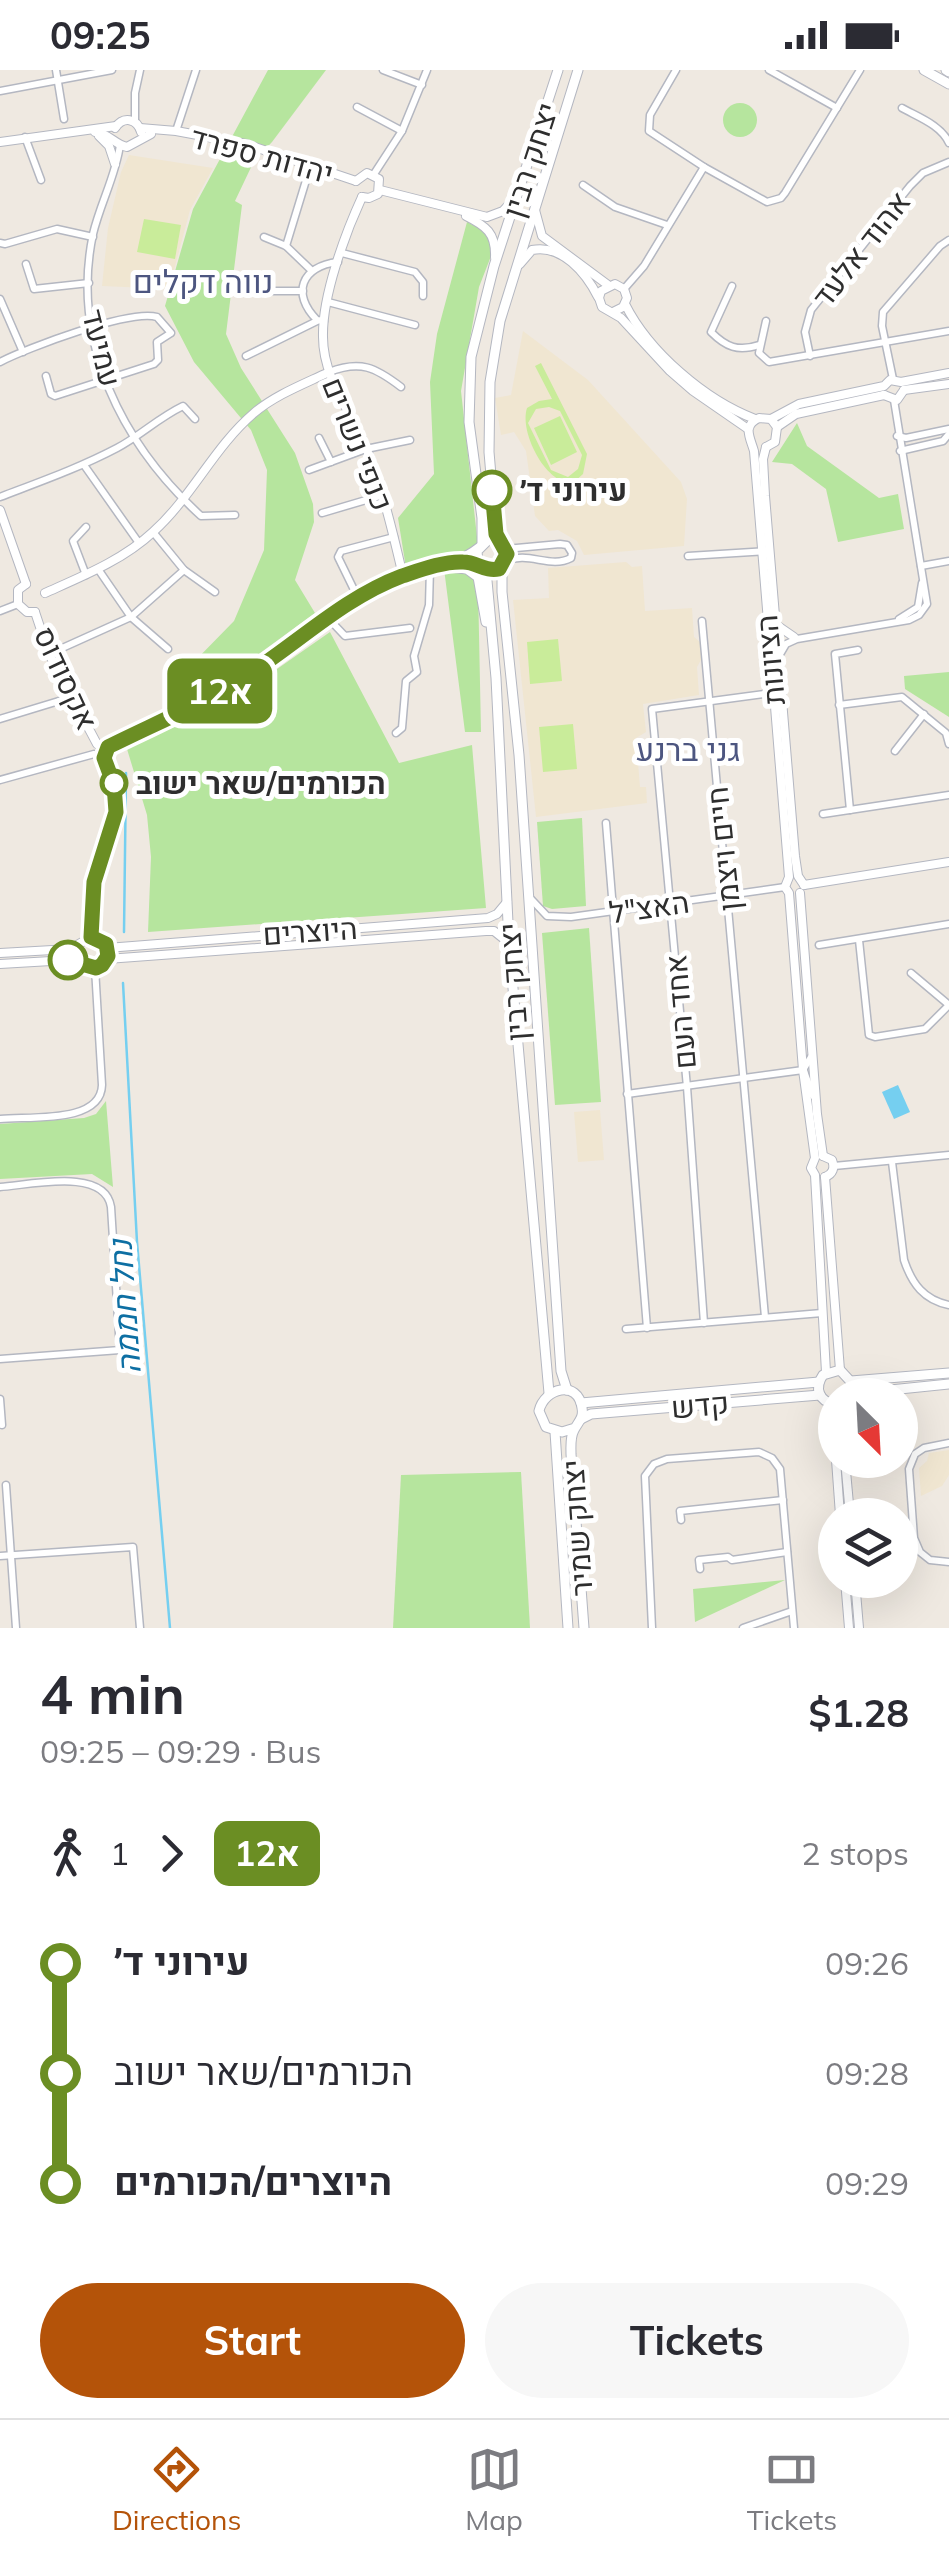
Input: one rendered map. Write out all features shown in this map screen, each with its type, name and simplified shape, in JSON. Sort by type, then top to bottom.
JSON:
[{"type":"main road","name":"יצחק רבין","points":[[481,546],[482,518],[469,422],[468,376],[494,266],[558,70]]},
{"type":"main road","name":"יצחק רבין","points":[[502,546],[489,452],[490,382],[496,336],[578,70]]},
{"type":"main road","points":[[924,70],[949,84]]},
{"type":"main road","points":[[493,541],[502,546],[504,564],[483,568],[477,559],[481,546],[493,541]]},
{"type":"main road","name":"יצחק רבין","points":[[504,564],[560,1352],[567,1390]]},
{"type":"main road","points":[[435,567],[467,569],[478,577],[492,640]]},
{"type":"main road","name":"יצחק רבין","points":[[483,568],[492,640],[509,943],[549,1393]]},
{"type":"main road","points":[[822,1378],[826,1372],[840,1370],[850,1378]]},
{"type":"main road","points":[[876,1378],[949,1372]]},
{"type":"main road","name":"קדש","points":[[582,1403],[818,1382]]},
{"type":"main road","points":[[918,1387],[949,1384]]},
{"type":"main road","points":[[567,1390],[582,1403],[578,1423],[554,1432],[542,1423],[542,1399],[549,1393],[567,1390]]},
{"type":"main road","name":"קדש","points":[[578,1423],[591,1414],[818,1395]]},
{"type":"main road","name":"יצחק שמיר","points":[[578,1423],[571,1454],[584,1628]]},
{"type":"main road","name":"יצחק שמיר","points":[[554,1432],[568,1628]]},
{"type":"street","points":[[56,70],[64,119]]},
{"type":"street","points":[[0,91],[112,70]]},
{"type":"street","points":[[121,143],[119,123],[135,93],[140,70]]},
{"type":"street","points":[[172,131],[196,70]]},
{"type":"street","points":[[384,70],[422,85]]},
{"type":"street","points":[[374,174],[402,132],[427,70]]},
{"type":"street","points":[[676,70],[650,116],[649,131],[767,202],[781,198],[860,70]]},
{"type":"street","points":[[769,70],[836,108]]},
{"type":"street","points":[[135,93],[138,130]]},
{"type":"street","points":[[357,107],[402,132]]},
{"type":"street","points":[[902,108],[945,134],[949,143]]},
{"type":"street","points":[[0,142],[119,123],[138,130]]},
{"type":"street","points":[[121,143],[138,130]]},
{"type":"street","name":"יהדות ספרד","points":[[138,130],[172,131],[246,144],[356,181]]},
{"type":"street","points":[[66,132],[90,132],[121,143]]},
{"type":"street","points":[[90,132],[109,146],[115,164]]},
{"type":"street","points":[[26,137],[41,180]]},
{"type":"street","name":"עמיעד","points":[[121,143],[93,236],[90,330],[132,440],[183,500]]},
{"type":"street","name":"עמיעד","points":[[111,177],[121,143]]},
{"type":"street","name":"אהוד אלעד","points":[[810,356],[805,332],[810,310],[910,186],[923,173],[949,162]]},
{"type":"street","points":[[286,246],[311,164]]},
{"type":"street","points":[[624,289],[635,280],[704,167]]},
{"type":"street","points":[[363,174],[374,174],[381,183],[380,190],[372,198],[362,197],[356,190],[356,181],[363,174]]},
{"type":"street","points":[[583,184],[615,207],[667,226]]},
{"type":"street","points":[[380,190],[457,212],[493,216],[520,192]]},
{"type":"street","name":"כנפי נשרים","points":[[362,197],[320,321],[329,372],[366,449],[403,576]]},
{"type":"street","points":[[535,206],[542,236],[608,285],[624,289]]},
{"type":"street","points":[[457,212],[486,227],[493,236],[494,266]]},
{"type":"street","points":[[0,243],[58,230],[93,236]]},
{"type":"street","points":[[264,237],[286,246],[311,270]]},
{"type":"street","points":[[894,400],[900,398],[899,384],[884,343],[883,312],[949,240]]},
{"type":"street","points":[[514,271],[532,250],[548,248],[581,272],[602,306],[614,312],[670,371],[711,405],[748,428],[752,443],[766,447],[775,442],[778,427],[796,414],[949,373]]},
{"type":"street","points":[[246,356],[320,321],[308,311],[303,290],[311,270],[340,258],[415,272],[423,282],[423,296]]},
{"type":"street","points":[[26,264],[34,290],[89,283]]},
{"type":"street","points":[[599,298],[608,285]]},
{"type":"street","points":[[732,286],[711,332],[731,348],[760,345]]},
{"type":"street","points":[[624,289],[625,304],[670,360],[727,406],[755,419],[771,419],[799,404],[884,390]]},
{"type":"street","points":[[231,291],[303,290]]},
{"type":"street","points":[[0,299],[22,352]]},
{"type":"street","points":[[328,302],[415,325]]},
{"type":"street","points":[[614,312],[625,304]]},
{"type":"street","points":[[0,362],[116,320],[149,314],[162,321],[170,333],[157,342],[157,362],[55,396],[46,376]]},
{"type":"street","points":[[766,321],[760,353],[770,362],[949,331]]},
{"type":"street","points":[[42,604],[38,584],[26,584],[16,594],[23,610],[42,604],[139,543],[183,500],[226,442],[255,413],[329,372],[361,364],[376,368],[401,387]]},
{"type":"street","points":[[899,384],[949,384]]},
{"type":"street","points":[[778,644],[794,637],[894,621],[918,607],[922,577],[894,400],[884,390]]},
{"type":"street","points":[[0,497],[84,465],[132,440],[160,417],[183,406],[195,419]]},
{"type":"street","points":[[748,428],[755,419]]},
{"type":"street","points":[[771,419],[778,427]]},
{"type":"street","points":[[898,436],[949,432]]},
{"type":"street","points":[[900,451],[942,442],[949,432]]},
{"type":"street","points":[[318,438],[331,462]]},
{"type":"street","points":[[309,470],[366,449],[410,440]]},
{"type":"street","name":"הציונות","points":[[752,443],[776,624],[778,644],[774,657]]},
{"type":"street","name":"הציונות","points":[[766,447],[765,551],[803,1070],[819,1157]]},
{"type":"street","points":[[84,465],[139,543]]},
{"type":"street","points":[[322,513],[382,495]]},
{"type":"street","points":[[183,500],[202,516],[235,515]]},
{"type":"street","points":[[0,510],[26,584]]},
{"type":"street","points":[[86,527],[73,541],[86,575]]},
{"type":"street","points":[[153,532],[184,570],[215,592]]},
{"type":"street","points":[[358,598],[338,557],[342,552],[394,537]]},
{"type":"street","points":[[548,560],[553,545]]},
{"type":"street","points":[[502,546],[567,545],[571,558],[564,562],[522,555],[504,564]]},
{"type":"street","points":[[94,754],[97,744],[108,747],[238,681],[358,598],[403,576],[456,562],[481,546]]},
{"type":"street","points":[[688,556],[765,551]]},
{"type":"street","points":[[920,566],[949,561]]},
{"type":"street","points":[[456,562],[483,568]]},
{"type":"street","points":[[396,733],[402,728],[406,681],[417,672],[414,656],[435,567]]},
{"type":"street","points":[[98,569],[131,616],[168,649]]},
{"type":"street","points":[[50,654],[131,616],[184,570]]},
{"type":"street","points":[[0,611],[18,604]]},
{"type":"street","name":"אקסודוס","points":[[42,604],[50,654],[97,744]]},
{"type":"street","points":[[326,617],[344,636],[410,628]]},
{"type":"street","name":"חיים ויצמן","points":[[702,621],[765,1317]]},
{"type":"street","points":[[776,624],[794,637]]},
{"type":"street","points":[[774,657],[786,644],[805,636]]},
{"type":"street","points":[[850,810],[835,654],[858,650]]},
{"type":"street","name":"אחד העם","points":[[704,1323],[652,709],[777,692]]},
{"type":"street","points":[[839,705],[894,696],[908,701],[948,732],[949,744]]},
{"type":"street","points":[[0,719],[72,697]]},
{"type":"street","points":[[895,750],[924,714]]},
{"type":"street","points":[[91,937],[94,882],[116,812],[114,785],[104,758],[108,747]]},
{"type":"street","points":[[0,780],[94,754],[104,758]]},
{"type":"street","points":[[823,814],[949,795]]},
{"type":"street","points":[[606,823],[647,1328]]},
{"type":"street","points":[[790,883],[802,889],[949,862]]},
{"type":"street","points":[[790,883],[802,889]]},
{"type":"street","name":"האצ\"ל","points":[[528,889],[537,908],[552,917],[728,896],[790,883]]},
{"type":"street","points":[[802,889],[819,1157],[812,1166],[820,1176],[826,1218],[840,1370]]},
{"type":"street","name":"היוצרים","points":[[107,948],[492,917],[507,902]]},
{"type":"street","points":[[819,945],[949,924]]},
{"type":"street","name":"היוצרים","points":[[107,959],[486,931],[509,943]]},
{"type":"street","points":[[0,953],[66,949],[91,937],[107,948],[107,959],[96,968]]},
{"type":"street","points":[[859,940],[869,1034],[875,1037],[925,1029],[949,1005],[911,973]]},
{"type":"street","points":[[79,945],[80,963]]},
{"type":"street","points":[[0,964],[68,960],[96,968]]},
{"type":"street","points":[[0,1118],[76,1113],[92,1108],[98,1101],[102,1084],[96,968]]},
{"type":"street","points":[[803,1070],[812,1053]]},
{"type":"street","points":[[627,1094],[803,1070]]},
{"type":"street","points":[[803,1070],[810,1081],[816,1114]]},
{"type":"street","points":[[820,1176],[834,1166],[949,1155]]},
{"type":"street","points":[[819,1157],[830,1158],[834,1166]]},
{"type":"street","points":[[892,1162],[909,1276],[927,1298],[949,1305]]},
{"type":"street","points":[[820,1176],[826,1372]]},
{"type":"street","points":[[0,1187],[79,1182],[105,1190],[112,1207],[120,1350],[0,1358]]},
{"type":"street","points":[[626,1329],[822,1313]]},
{"type":"street","points":[[0,1399],[2,1425]]},
{"type":"street","points":[[949,1443],[924,1448],[915,1454],[909,1469],[915,1545],[930,1560],[949,1562]]},
{"type":"street","points":[[652,1628],[645,1476],[654,1464],[666,1459],[764,1453],[780,1469],[794,1628]]},
{"type":"street","points":[[6,1486],[16,1628]]},
{"type":"street","points":[[681,1520],[680,1511],[783,1500]]},
{"type":"street","points":[[0,1556],[133,1547],[140,1628]]},
{"type":"street","points":[[700,1570],[698,1560],[732,1560],[788,1552]]},
{"type":"street","points":[[846,1598],[848,1628]]},
{"type":"street","points":[[856,1598],[859,1628]]},
{"type":"street","points":[[743,1628],[792,1611]]},
{"type":"shaded area","points":[[129,155],[213,168],[190,210],[169,289],[102,286],[108,228]]},
{"type":"shaded area","points":[[523,331],[588,380],[681,482],[687,499],[684,546],[584,555],[577,541],[558,530],[549,531],[535,516],[526,451],[514,432],[501,435],[495,398],[511,395]]},
{"type":"shaded area","points":[[626,562],[632,567],[642,566],[645,611],[692,608],[694,637],[701,643],[702,658],[697,667],[699,695],[643,704],[646,732],[636,738],[640,787],[646,787],[647,803],[536,817],[513,600],[549,598],[548,568]]},
{"type":"shaded area","points":[[600,1110],[604,1160],[578,1162],[574,1112]]},
{"type":"shaded area","points":[[949,1450],[949,1475],[942,1486],[921,1496],[919,1468],[929,1453]]},
{"type":"green space","points":[[268,70],[326,70],[254,161],[235,201],[242,205],[226,334],[241,368],[295,453],[313,504],[314,522],[295,580],[315,613],[211,689],[190,666],[234,621],[264,550],[267,470],[251,430],[194,362],[165,306],[193,209]]},
{"type":"green space","points":[[740,103],[752,108],[757,120],[752,132],[740,137],[728,132],[723,120],[728,108]]},
{"type":"green space","points":[[144,219],[181,225],[175,259],[137,252]]},
{"type":"green space","points":[[467,222],[487,232],[493,251],[479,287],[461,391],[477,537],[481,732],[465,732],[443,561],[406,568],[398,518],[434,474],[430,382],[437,334]]},
{"type":"green space","points":[[541,363],[587,454],[583,474],[573,483],[553,476],[531,443],[527,430],[527,408],[552,399],[535,366]],"holes":[[[549,407],[560,411],[582,455],[578,469],[568,477],[551,470],[528,423],[536,409]]]},
{"type":"green space","points":[[560,416],[577,452],[551,465],[534,428]]},
{"type":"green space","points":[[797,423],[807,446],[879,498],[898,494],[904,529],[838,542],[826,489],[792,464],[772,462]]},
{"type":"green space","points":[[330,632],[399,763],[472,745],[486,908],[148,932],[151,857],[147,815],[127,749],[257,683]]},
{"type":"green space","points":[[558,639],[562,681],[530,684],[527,642]]},
{"type":"green space","points":[[949,672],[949,717],[905,689],[904,676]]},
{"type":"green space","points":[[573,724],[577,769],[543,772],[539,727]]},
{"type":"green space","points":[[582,818],[586,906],[543,906],[537,822]]},
{"type":"green space","points":[[589,928],[601,1102],[555,1105],[542,933]]},
{"type":"green space","points":[[106,1101],[113,1187],[92,1174],[0,1179],[0,1124],[84,1118],[96,1114]]},
{"type":"green space","points":[[521,1472],[530,1628],[393,1628],[401,1475]]},
{"type":"green space","points":[[785,1580],[695,1622],[693,1589]]},
{"type":"water","points":[[898,1085],[910,1112],[894,1119],[882,1092]]},
{"type":"waterway","name":"נחל חממה","points":[[124,932],[126,773]]},
{"type":"waterway","name":"נחל חממה","points":[[123,983],[137,1242],[170,1628]]},
{"type":"bus line","name":"12א","points":[[68,960],[96,968],[108,956],[106,944],[91,937],[91,902],[116,812],[114,785],[104,758],[108,747],[238,681],[326,617],[403,576],[456,562],[471,562],[489,571],[499,569],[507,554],[496,534],[492,490]]},
{"type":"place","name":"עירוני ד׳","points":[[492,490]]},
{"type":"place","name":"הכורמים/שאר ישוב","points":[[114,783]]},
{"type":"district","name":"נווה דקלים","points":[[203,281]]},
{"type":"district","name":"גני ברנע","points":[[688,749]]}]
